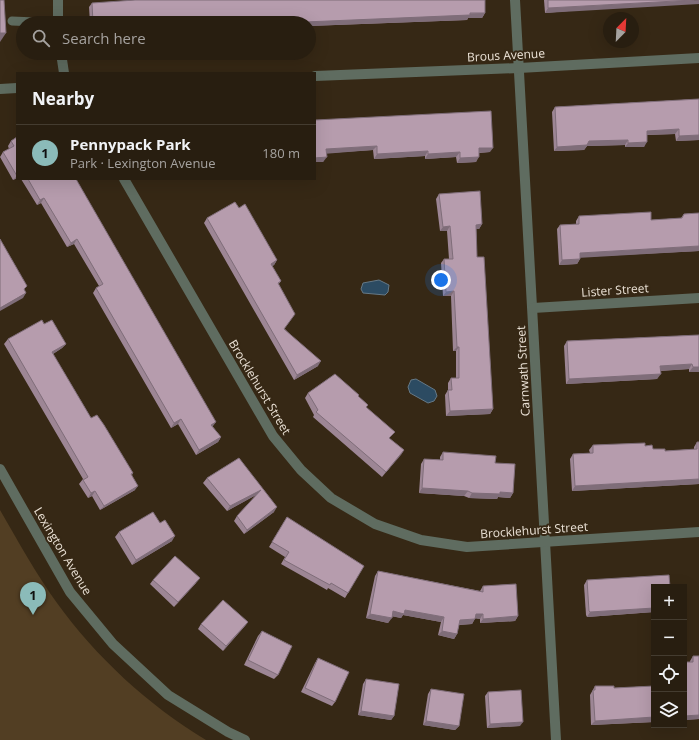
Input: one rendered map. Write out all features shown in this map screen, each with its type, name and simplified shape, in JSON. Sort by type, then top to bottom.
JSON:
[{"type":"street","points":[[58,0],[58,16]]},
{"type":"street","name":"Carnwath Street","points":[[515,0],[556,740]]},
{"type":"street","name":"Brous Avenue","points":[[316,76],[519,68],[699,58]]},
{"type":"street","points":[[62,60],[64,72]]},
{"type":"street","points":[[0,89],[16,88]]},
{"type":"street","name":"Brocklehurst Street","points":[[125,180],[272,436],[301,470],[331,498],[375,524],[420,540],[467,547],[699,532]]},
{"type":"street","name":"Lister Street","points":[[533,308],[699,298]]},
{"type":"street","name":"Lexington Avenue","points":[[0,469],[70,592],[113,644],[168,695],[228,732],[245,740]]},
{"type":"lane","points":[[12,21],[16,21]]},
{"type":"shaded area","points":[[0,510],[49,592],[72,623],[106,661],[144,696],[206,740],[0,740]]},
{"type":"water","points":[[379,280],[389,285],[388,292],[385,295],[363,293],[361,289],[363,283]]},
{"type":"water","points":[[416,379],[435,390],[437,396],[434,401],[428,403],[410,393],[408,387],[411,380]]},
{"type":"building","points":[[0,0],[4,0],[6,33],[0,33]]},
{"type":"building","points":[[135,0],[485,0],[485,13],[470,13],[470,15],[316,22],[316,16],[93,16],[92,3]]},
{"type":"building","points":[[548,0],[694,0],[548,8]]},
{"type":"building","points":[[699,99],[699,135],[679,136],[679,129],[647,131],[647,142],[628,143],[628,140],[589,141],[587,145],[557,147],[555,107]]},
{"type":"building","points":[[491,111],[493,148],[479,148],[479,157],[460,158],[460,152],[428,154],[428,151],[377,154],[377,146],[326,149],[327,157],[316,158],[316,120]]},
{"type":"building","points":[[16,138],[16,174],[3,152],[14,146],[11,141]]},
{"type":"building","points":[[29,180],[77,180],[216,422],[211,425],[221,437],[199,450],[181,419],[174,423],[96,288],[103,284],[77,239],[71,243],[44,198],[40,200]]},
{"type":"building","points":[[480,191],[482,224],[476,225],[477,257],[484,257],[493,409],[450,411],[448,390],[452,390],[451,378],[459,378],[459,347],[457,347],[454,291],[446,292],[444,259],[453,259],[450,226],[443,227],[439,194]]},
{"type":"building","points":[[235,202],[239,208],[245,204],[277,260],[271,264],[281,281],[278,283],[295,314],[284,329],[321,361],[297,375],[207,218]]},
{"type":"building","points":[[651,212],[651,220],[682,218],[684,214],[699,213],[699,246],[580,253],[580,259],[562,260],[560,225],[579,224],[579,216]]},
{"type":"building","points":[[0,239],[27,286],[24,289],[26,293],[0,308]]},
{"type":"building","points":[[42,320],[44,324],[52,320],[66,344],[52,352],[91,418],[97,415],[104,425],[133,473],[131,474],[138,486],[104,506],[95,491],[91,493],[83,480],[88,477],[8,339]]},
{"type":"building","points":[[699,335],[699,367],[693,367],[692,364],[660,366],[661,374],[569,379],[567,341]]},
{"type":"building","points":[[335,374],[359,395],[358,396],[368,405],[366,407],[395,432],[389,438],[404,450],[386,472],[316,412],[318,410],[308,393]]},
{"type":"building","points":[[697,442],[699,442],[699,479],[575,486],[573,454],[593,453],[593,445],[645,443],[645,446],[652,445],[653,449],[665,449],[665,451],[697,449]]},
{"type":"building","points":[[443,452],[496,456],[495,463],[515,464],[513,493],[472,493],[468,491],[422,488],[424,459],[443,460]]},
{"type":"building","points":[[239,458],[277,507],[247,530],[237,516],[261,490],[230,506],[207,478]]},
{"type":"building","points":[[153,512],[160,523],[165,520],[175,536],[136,560],[119,532]]},
{"type":"building","points":[[287,517],[364,566],[348,593],[284,560],[289,552],[272,542]]},
{"type":"building","points":[[175,556],[200,578],[178,602],[153,580]]},
{"type":"building","points":[[378,571],[483,592],[483,586],[516,584],[518,616],[483,619],[483,614],[476,614],[475,619],[460,620],[457,634],[442,631],[444,617],[405,610],[404,614],[393,611],[392,618],[370,614]]},
{"type":"building","points":[[669,575],[670,584],[651,584],[651,608],[590,612],[587,580]]},
{"type":"building","points":[[223,600],[248,622],[226,646],[201,624]]},
{"type":"building","points":[[262,631],[292,646],[278,675],[248,660]]},
{"type":"building","points":[[693,656],[699,656],[699,715],[687,716],[687,662],[693,662]]},
{"type":"building","points":[[318,658],[349,672],[335,702],[305,688]]},
{"type":"building","points":[[366,679],[399,684],[394,716],[361,711]]},
{"type":"building","points":[[595,686],[614,686],[614,688],[651,686],[651,717],[595,721],[593,690],[595,690]]},
{"type":"building","points":[[431,689],[464,694],[459,726],[426,721]]},
{"type":"building","points":[[521,690],[523,722],[490,724],[488,692]]},
{"type":"place","name":"Pennypack Park","points":[[33,615]]}]
